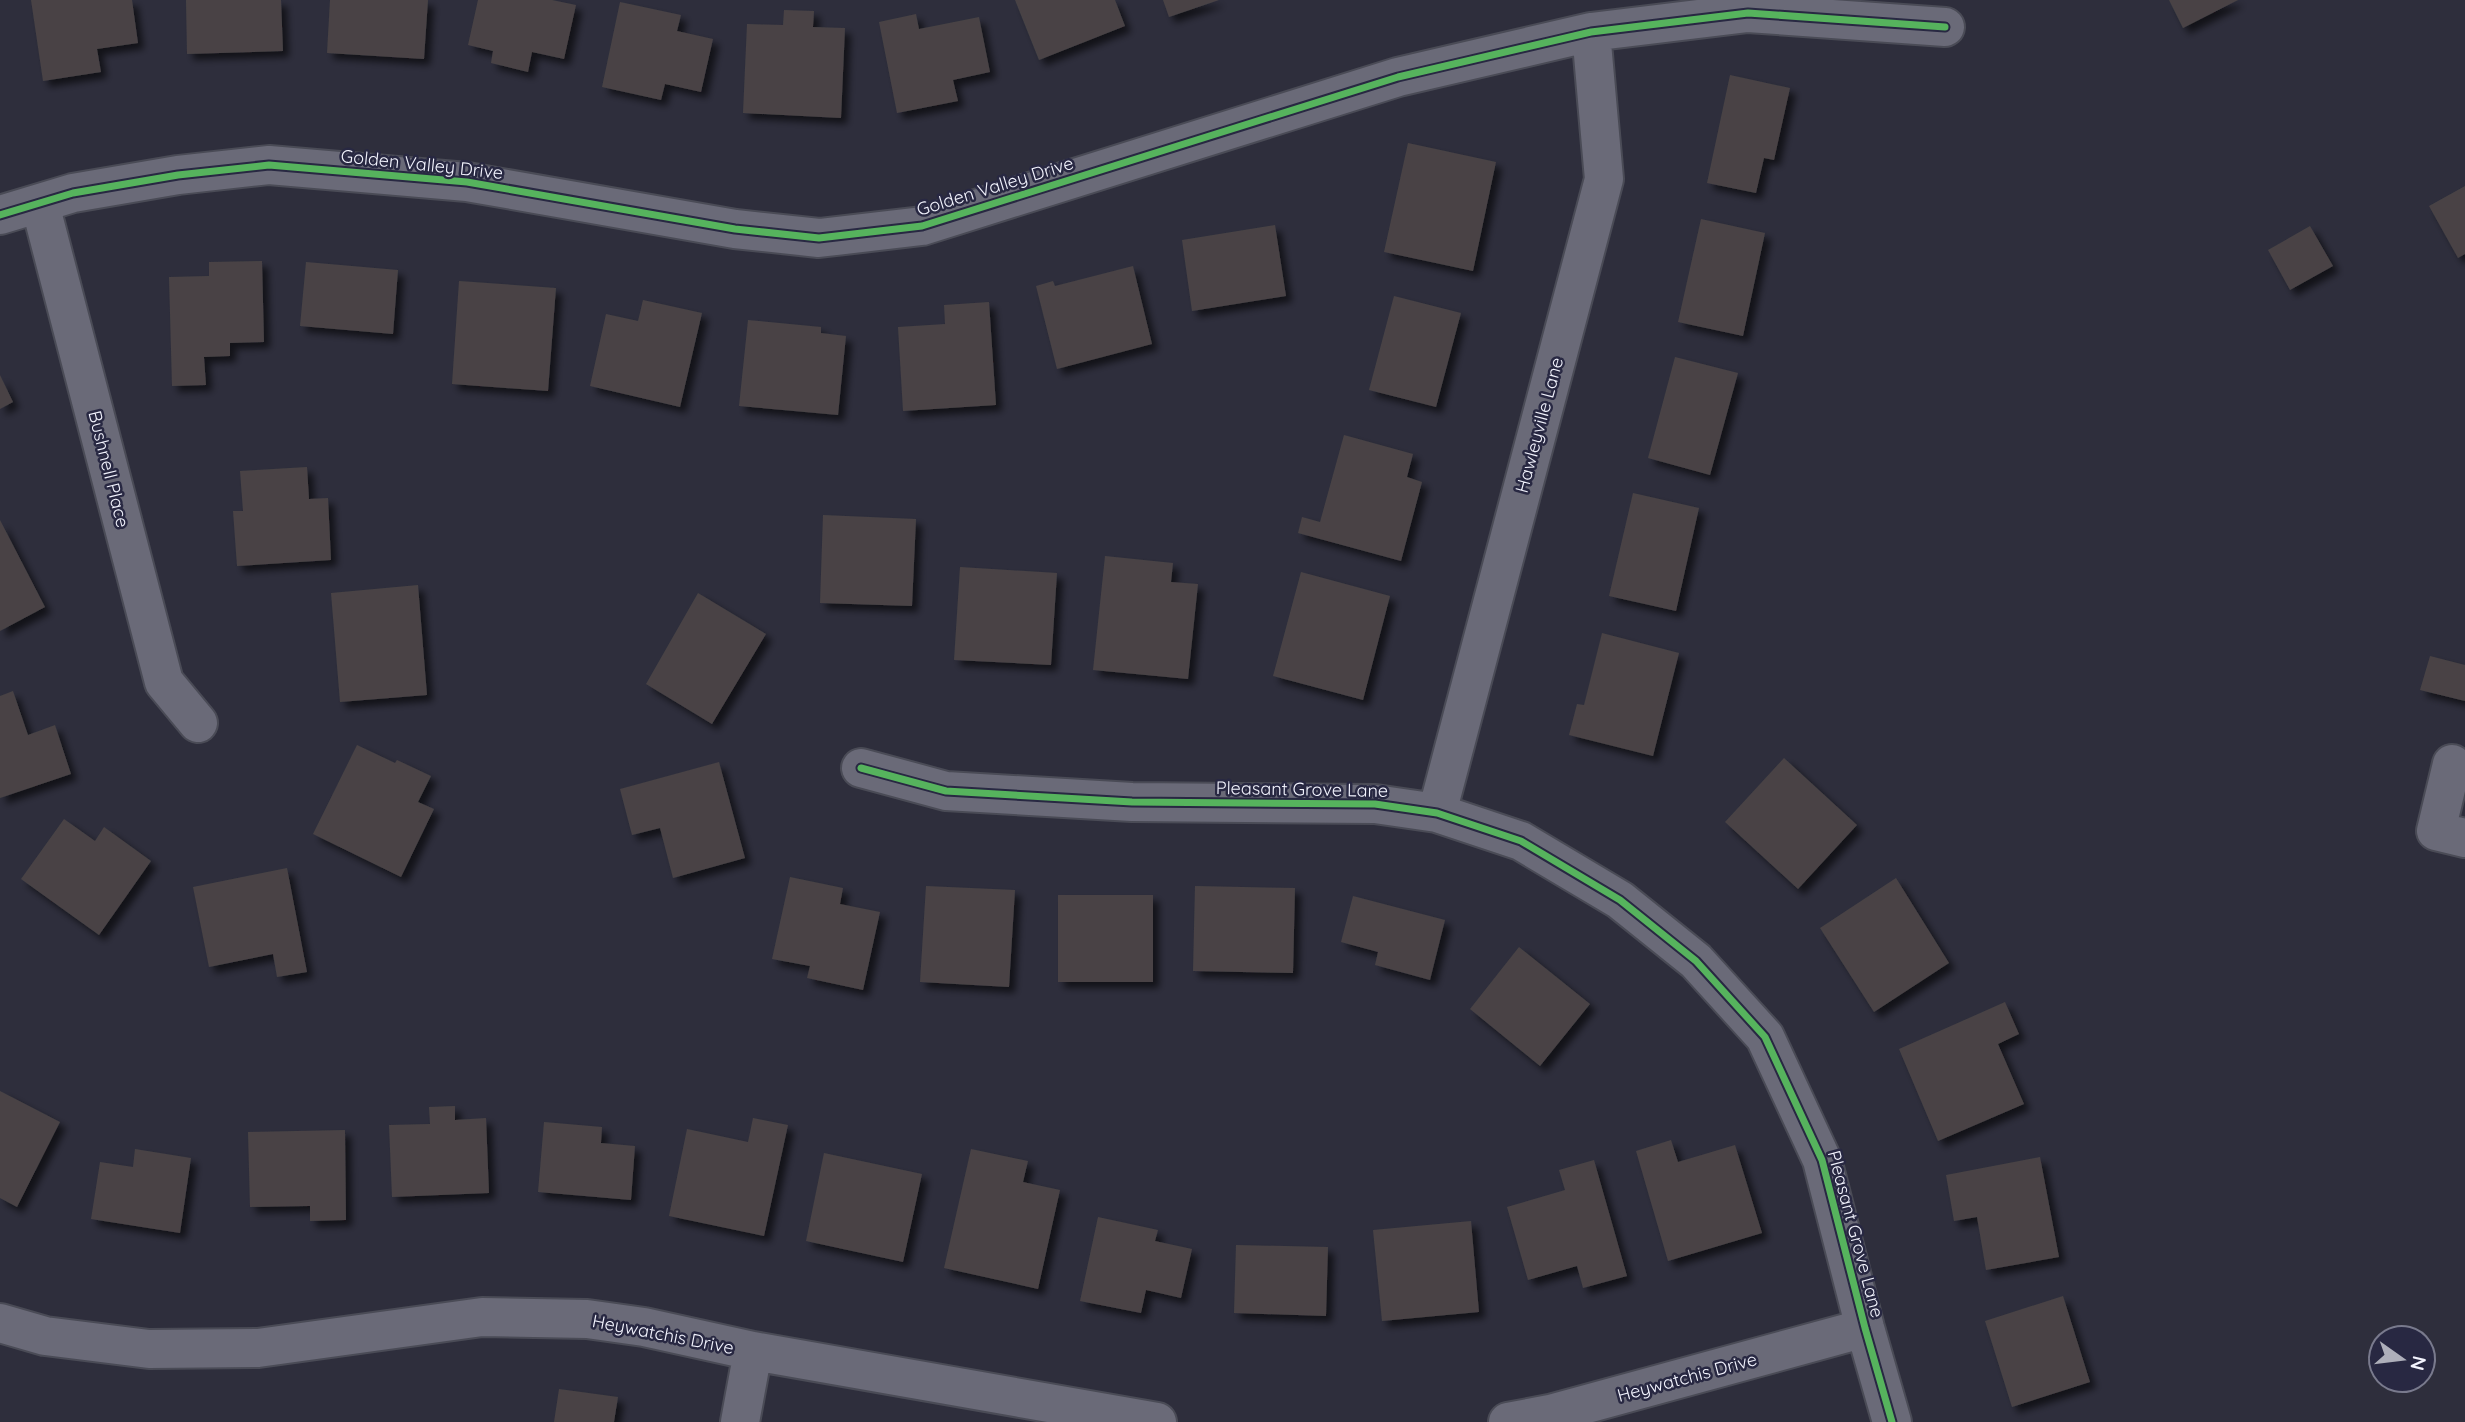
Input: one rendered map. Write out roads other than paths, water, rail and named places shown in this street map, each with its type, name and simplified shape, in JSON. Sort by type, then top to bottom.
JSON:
[{"type":"street","name":"Golden Valley Drive","points":[[0,215],[73,193],[269,165],[467,182],[735,229],[819,238],[922,226],[1398,77],[1591,32],[1748,13],[1945,27]]},
{"type":"street","name":"Hawleyville Lane","points":[[1437,813],[1604,178],[1591,32]]},
{"type":"street","name":"Bushnell Place","points":[[40,204],[164,682],[198,723]]},
{"type":"street","points":[[2452,764],[2436,831],[2465,838]]},
{"type":"street","name":"Pleasant Grove Lane","points":[[861,768],[946,791],[1132,802],[1375,804],[1437,813],[1521,841],[1620,900],[1696,961],[1765,1037],[1822,1160],[1892,1422]]},
{"type":"street","name":"Heywatchis Drive","points":[[0,1323],[45,1336],[149,1349],[258,1348],[482,1317],[587,1319],[1157,1422]]},
{"type":"street","name":"Heywatchis Drive","points":[[1508,1422],[1550,1414],[1865,1328]]},
{"type":"street","points":[[740,1422],[753,1351]]}]
